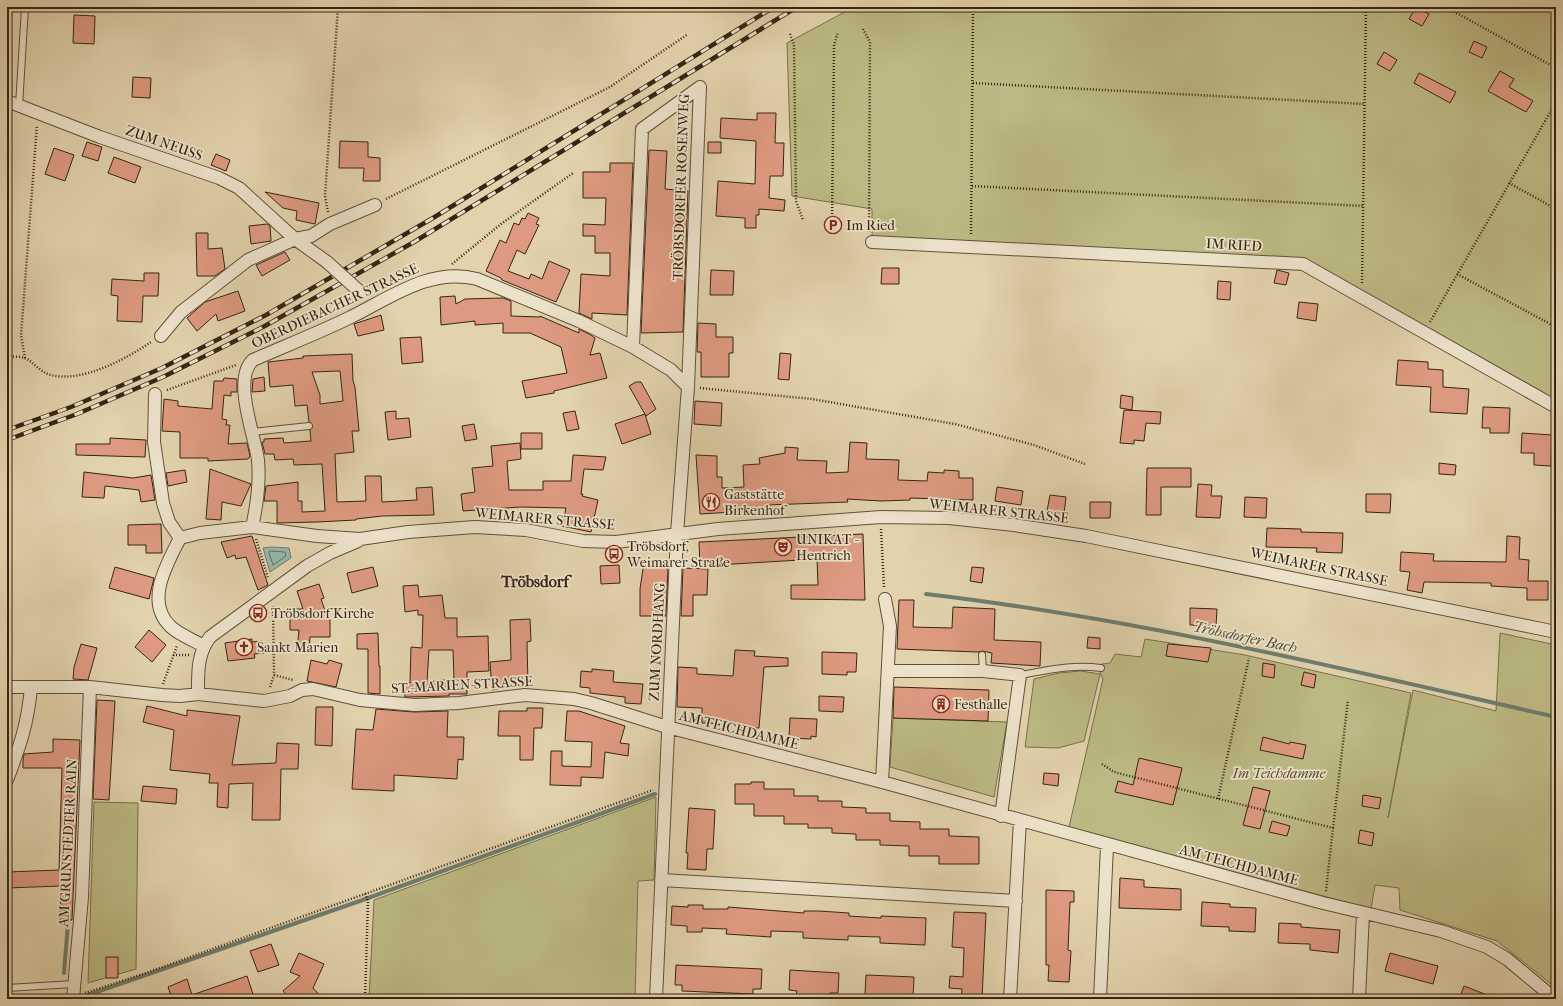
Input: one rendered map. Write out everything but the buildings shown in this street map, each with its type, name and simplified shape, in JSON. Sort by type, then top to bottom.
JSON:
[{"type":"street","name":"TRÖBSDORFER ROSENWEG","points":[[633,347],[642,129],[700,87],[688,387]]},
{"type":"street","name":"ZUM NEUSS","points":[[7,101],[100,137],[219,178],[239,188],[295,239],[327,262],[372,305]]},
{"type":"street","points":[[161,336],[181,312],[248,260],[295,239],[311,236],[330,224],[375,205]]},
{"type":"street","name":"IM RIED","points":[[871,238],[1302,264],[1556,407]]},
{"type":"street","name":"OBERDIEBACHER STRASSE","points":[[252,527],[257,504],[259,479],[258,460],[245,390],[248,364],[253,360],[350,318],[372,305],[423,281],[434,278],[464,276],[477,279],[579,321],[633,347],[671,370],[688,387]]},
{"type":"street","points":[[677,534],[688,387]]},
{"type":"street","points":[[155,394],[154,442],[163,503],[168,522],[180,538],[163,572],[159,586],[160,611],[164,619],[172,627],[204,646],[200,656],[198,694]]},
{"type":"street","name":"WEIMARER STRASSE","points":[[180,538],[200,533],[252,527],[317,536],[360,539],[408,532],[475,527],[518,530],[583,541],[605,542],[718,529],[881,517],[957,519],[1014,525],[1086,536],[1556,632]]},
{"type":"street","name":"ZUM NORDHANG","points":[[667,728],[677,534]]},
{"type":"street","name":"WEIMARER STRASSE","points":[[204,646],[210,637],[307,566],[360,539]]},
{"type":"street","points":[[882,782],[890,626],[885,599]]},
{"type":"street","points":[[888,670],[983,672],[1020,675],[1001,816]]},
{"type":"street","name":"ST.-MARIEN-STRASSE","points":[[7,687],[90,688],[180,696],[198,694],[264,701],[290,696],[302,690],[313,689],[360,700],[415,705],[525,695],[590,702],[667,728]]},
{"type":"street","points":[[7,780],[20,746],[29,714],[30,687]]},
{"type":"street","name":"AM GRUNSTEDTER RAIN","points":[[73,998],[82,897],[90,688]]},
{"type":"street","name":"AM TEICHDAMME","points":[[656,999],[667,728],[882,782],[1020,820],[1107,846],[1363,913],[1441,931],[1487,947],[1507,959],[1555,999]]},
{"type":"street","points":[[1010,999],[1020,820]]},
{"type":"street","points":[[1100,999],[1107,846]]},
{"type":"street","points":[[661,880],[1016,901]]},
{"type":"street","points":[[1358,999],[1363,913]]},
{"type":"lane","points":[[19,106],[25,7]]},
{"type":"lane","points":[[252,432],[309,426]]},
{"type":"lane","points":[[982,654],[983,672]]},
{"type":"lane","points":[[1020,675],[1059,667],[1082,666],[1101,668]]},
{"type":"lane","points":[[7,988],[74,984]]},
{"type":"path","points":[[330,224],[325,196],[338,7]]},
{"type":"path","points":[[971,236],[973,7]]},
{"type":"path","points":[[1358,295],[1363,281],[1366,7]]},
{"type":"path","points":[[1446,7],[1556,68]]},
{"type":"path","points":[[863,29],[870,42],[871,238]]},
{"type":"path","points":[[832,223],[834,45],[838,32]]},
{"type":"path","points":[[375,205],[610,87],[688,34]]},
{"type":"path","points":[[790,34],[794,45],[796,201],[803,220]]},
{"type":"path","points":[[973,82],[1365,104]]},
{"type":"path","points":[[1430,321],[1556,102]]},
{"type":"path","points":[[38,112],[21,335],[26,358],[37,368],[50,375],[68,378],[101,368],[139,350],[161,336]]},
{"type":"path","points":[[434,278],[501,224],[573,173]]},
{"type":"path","points":[[1509,183],[1556,209]]},
{"type":"path","points":[[972,186],[1364,206]]},
{"type":"path","points":[[1458,274],[1556,327]]},
{"type":"path","points":[[7,356],[26,358]]},
{"type":"path","points":[[155,394],[241,363],[248,364]]},
{"type":"path","points":[[688,387],[812,399],[955,424],[1034,445],[1085,464]]},
{"type":"path","points":[[881,517],[885,599]]},
{"type":"path","points":[[258,547],[273,592],[274,676],[264,701]]},
{"type":"path","points":[[162,695],[164,680],[182,634]]},
{"type":"path","points":[[1218,799],[1249,658]]},
{"type":"path","points":[[1326,889],[1348,700]]},
{"type":"path","points":[[1102,764],[1114,772],[1333,828]]},
{"type":"path","points":[[73,998],[665,786]]},
{"type":"path","points":[[365,893],[368,901],[365,999]]},
{"type":"green space","points":[[854,7],[1556,7],[1556,404],[1304,261],[872,240],[872,209],[792,196],[787,43]]},
{"type":"green space","name":"Im Teichdamme","points":[[1500,633],[1556,645],[1556,988],[1497,941],[1400,910],[1399,888],[1375,885],[1371,909],[1069,827],[1103,679],[1100,673],[1102,664],[1110,663],[1115,654],[1141,657],[1145,639],[1245,655],[1411,693],[1388,818],[1413,690],[1496,711]]},
{"type":"green space","points":[[1081,671],[1100,674],[1084,741],[1058,748],[1025,747],[1034,679],[1059,673]]},
{"type":"green space","points":[[893,718],[1007,722],[994,797],[890,767]]},
{"type":"green space","points":[[656,797],[654,880],[638,881],[635,999],[369,999],[374,900]]},
{"type":"green space","points":[[94,802],[138,803],[136,969],[88,983]]},
{"type":"water","points":[[263,548],[289,548],[291,558],[270,572]]},
{"type":"waterway","name":"Tröbsdorfer Bach","points":[[926,594],[1085,617],[1243,647],[1556,717]]},
{"type":"waterway","points":[[85,996],[357,902],[655,794]]},
{"type":"waterway","points":[[64,973],[68,923]]},
{"type":"railway","points":[[7,430],[71,407],[162,368],[266,315],[433,218],[774,7]]},
{"type":"railway","points":[[7,440],[77,414],[163,377],[263,327],[414,242],[797,7]]},
{"type":"place","name":"Im Ried","points":[[833,225]]},
{"type":"place","name":"Gaststätte Birkenhof","points":[[711,502]]},
{"type":"place","name":"UNIKAT - Hentrich","points":[[783,547]]},
{"type":"place","name":"Tröbsdorf, Weimarer Straße","points":[[614,554]]},
{"type":"place","name":"Tröbsdorf Kirche","points":[[258,613]]},
{"type":"place","name":"Sankt Marien","points":[[244,647]]},
{"type":"place","name":"Festhalle","points":[[941,704]]},
{"type":"district","name":"Tröbsdorf","points":[[535,581]]}]
